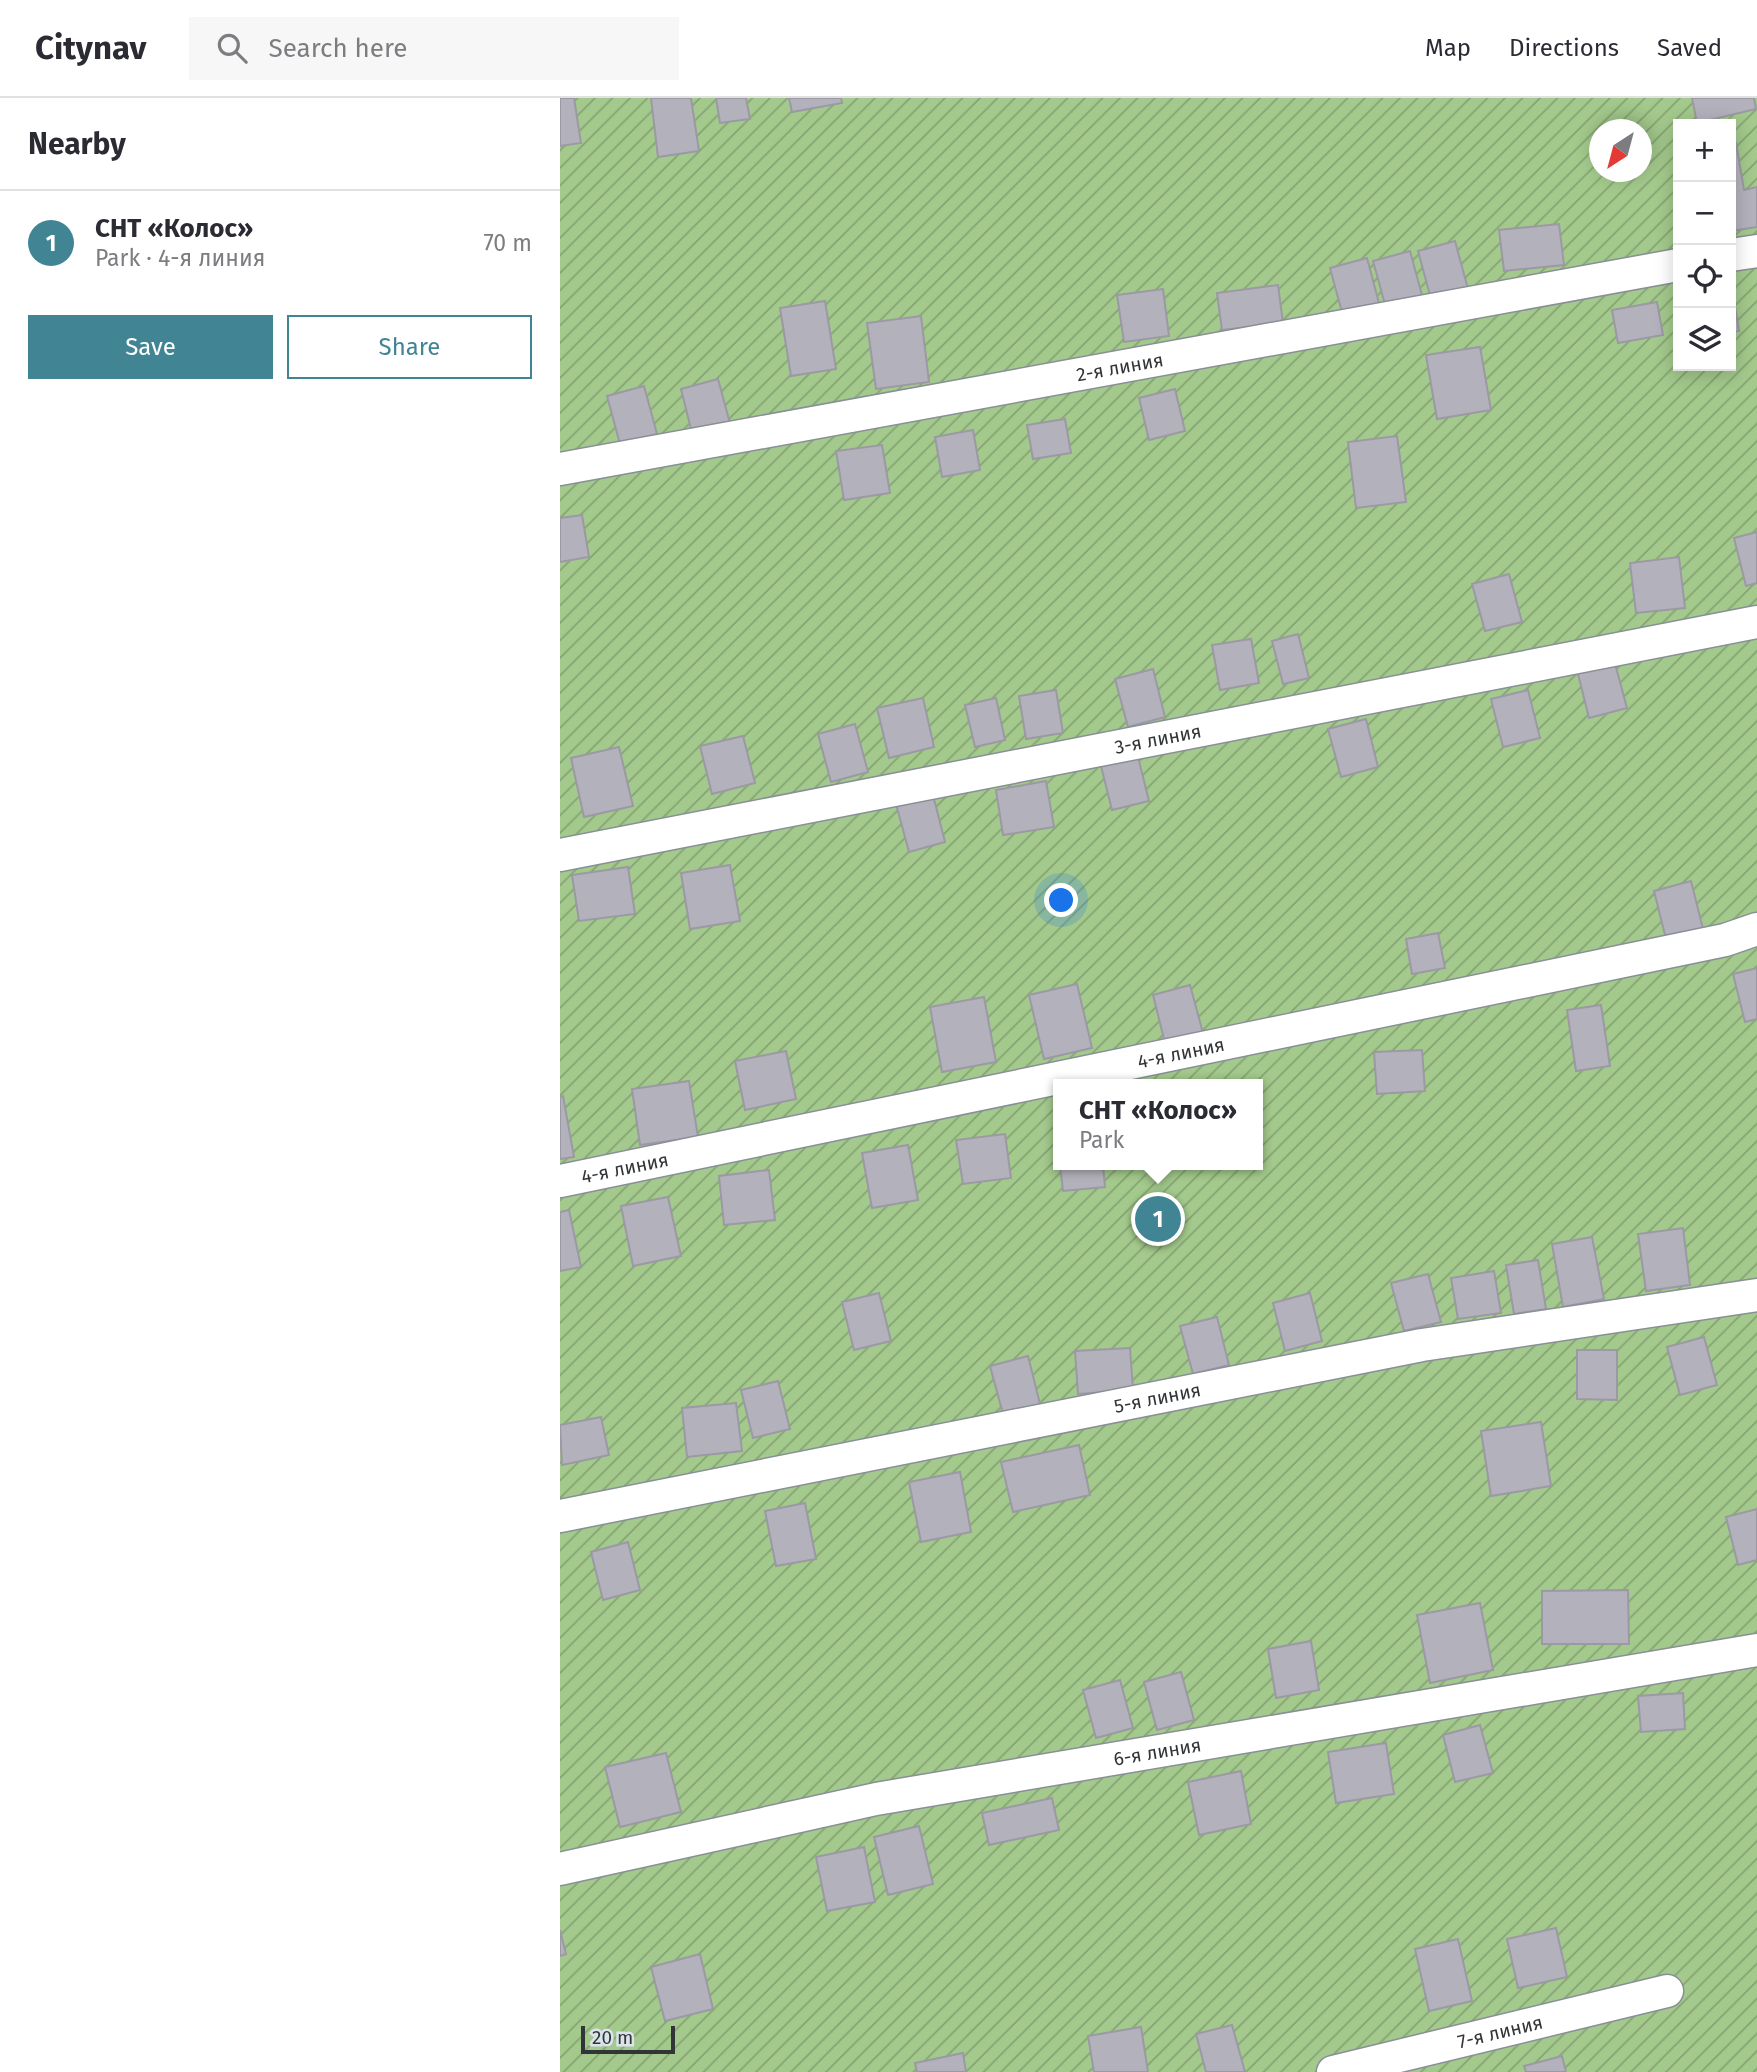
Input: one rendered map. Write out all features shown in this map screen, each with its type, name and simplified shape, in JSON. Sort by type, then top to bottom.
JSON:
[{"type":"street","points":[[1736,254],[1757,251]]},
{"type":"street","name":"2-я линия","points":[[560,469],[1673,266]]},
{"type":"street","name":"3-я линия","points":[[560,855],[1757,622]]},
{"type":"street","name":"4-я линия","points":[[1053,1079],[1725,940],[1757,929]]},
{"type":"street","name":"4-я линия","points":[[560,1181],[1053,1079]]},
{"type":"street","name":"5-я линия","points":[[560,1516],[1422,1345],[1757,1296]]},
{"type":"street","name":"6-я линия","points":[[560,1869],[876,1799],[1757,1650]]},
{"type":"street","name":"7-я линия","points":[[1333,2072],[1667,1991]]},
{"type":"green space","points":[[560,98],[1757,98],[1757,2072],[560,2072]]},
{"type":"building","points":[[560,98],[574,98],[581,143],[560,146]]},
{"type":"building","points":[[651,98],[691,98],[699,151],[658,157]]},
{"type":"building","points":[[716,98],[746,98],[750,119],[720,123]]},
{"type":"building","points":[[789,98],[841,98],[842,103],[792,112]]},
{"type":"building","points":[[1692,98],[1754,98],[1756,109],[1714,119],[1696,119]]},
{"type":"building","points":[[1736,143],[1744,190],[1757,187],[1757,227],[1736,230]]},
{"type":"building","points":[[1559,224],[1564,265],[1504,271],[1499,230]]},
{"type":"building","points":[[1455,241],[1468,289],[1431,299],[1418,251]]},
{"type":"building","points":[[1410,251],[1423,299],[1386,308],[1373,261]]},
{"type":"building","points":[[1367,258],[1380,307],[1343,316],[1330,268]]},
{"type":"building","points":[[1278,285],[1283,323],[1222,330],[1217,293]]},
{"type":"building","points":[[1163,289],[1169,336],[1124,342],[1117,295]]},
{"type":"building","points":[[825,301],[836,369],[791,376],[780,308]]},
{"type":"building","points":[[1657,302],[1663,335],[1618,343],[1612,310]]},
{"type":"building","points":[[921,316],[929,382],[876,389],[867,323]]},
{"type":"building","points":[[1480,347],[1491,410],[1437,419],[1426,355]]},
{"type":"building","points":[[718,379],[731,427],[693,437],[681,389]]},
{"type":"building","points":[[644,386],[657,434],[620,444],[607,396]]},
{"type":"building","points":[[1175,389],[1185,431],[1149,440],[1139,398]]},
{"type":"building","points":[[1065,419],[1071,453],[1033,459],[1027,425]]},
{"type":"building","points":[[973,430],[980,470],[942,477],[935,437]]},
{"type":"building","points":[[1397,436],[1406,502],[1356,508],[1348,442]]},
{"type":"building","points":[[882,445],[890,493],[844,500],[836,451]]},
{"type":"building","points":[[582,515],[589,557],[560,562],[560,518]]},
{"type":"building","points":[[1757,532],[1757,583],[1746,586],[1734,538]]},
{"type":"building","points":[[1679,557],[1685,608],[1636,613],[1630,563]]},
{"type":"building","points":[[1509,574],[1522,622],[1485,631],[1472,584]]},
{"type":"building","points":[[1298,634],[1309,678],[1283,684],[1272,641]]},
{"type":"building","points":[[1251,639],[1259,683],[1220,690],[1212,645]]},
{"type":"building","points":[[1614,660],[1627,708],[1589,718],[1577,670]]},
{"type":"building","points":[[1153,669],[1165,717],[1128,727],[1115,679]]},
{"type":"building","points":[[1056,690],[1063,733],[1026,739],[1019,696]]},
{"type":"building","points":[[1528,690],[1540,738],[1503,747],[1491,699]]},
{"type":"building","points":[[923,698],[934,747],[889,758],[877,708]]},
{"type":"building","points":[[996,698],[1005,740],[975,747],[965,705]]},
{"type":"building","points":[[1366,719],[1378,767],[1341,777],[1328,729]]},
{"type":"building","points":[[855,724],[868,772],[831,782],[818,734]]},
{"type":"building","points":[[743,736],[755,783],[712,794],[700,746]]},
{"type":"building","points":[[619,747],[633,806],[584,817],[571,758]]},
{"type":"building","points":[[1137,753],[1149,801],[1112,810],[1100,762]]},
{"type":"building","points":[[1046,781],[1054,827],[1003,835],[996,790]]},
{"type":"building","points":[[933,795],[945,842],[909,852],[896,804]]},
{"type":"building","points":[[730,865],[740,921],[690,929],[681,873]]},
{"type":"building","points":[[628,867],[635,914],[579,921],[572,875]]},
{"type":"building","points":[[1691,881],[1703,929],[1666,939],[1654,891]]},
{"type":"building","points":[[1438,933],[1445,968],[1412,974],[1406,939]]},
{"type":"building","points":[[1757,968],[1757,1019],[1745,1022],[1733,974]]},
{"type":"building","points":[[1077,984],[1092,1048],[1044,1059],[1029,995]]},
{"type":"building","points":[[1190,985],[1203,1033],[1165,1043],[1153,995]]},
{"type":"building","points":[[984,997],[996,1062],[942,1072],[930,1007]]},
{"type":"building","points":[[1601,1005],[1610,1066],[1576,1071],[1567,1010]]},
{"type":"building","points":[[1422,1050],[1425,1091],[1377,1094],[1374,1052]]},
{"type":"building","points":[[786,1051],[796,1099],[745,1110],[735,1061]]},
{"type":"building","points":[[689,1081],[698,1137],[640,1145],[632,1089]]},
{"type":"building","points":[[563,1096],[574,1157],[560,1159],[560,1097]]},
{"type":"building","points":[[1005,1134],[1011,1178],[963,1184],[956,1140]]},
{"type":"building","points":[[908,1145],[918,1200],[872,1208],[862,1153]]},
{"type":"building","points":[[769,1170],[775,1220],[724,1225],[719,1176]]},
{"type":"building","points":[[1061,1170],[1103,1170],[1105,1187],[1063,1191]]},
{"type":"building","points":[[668,1197],[681,1256],[633,1266],[621,1206]]},
{"type":"building","points":[[569,1210],[581,1267],[560,1271],[560,1212]]},
{"type":"building","points":[[1683,1228],[1690,1285],[1646,1291],[1638,1234]]},
{"type":"building","points":[[1592,1237],[1604,1299],[1563,1307],[1552,1244]]},
{"type":"building","points":[[1538,1260],[1546,1309],[1514,1314],[1506,1265]]},
{"type":"building","points":[[1494,1271],[1501,1313],[1458,1319],[1451,1278]]},
{"type":"building","points":[[1428,1274],[1441,1322],[1404,1331],[1391,1283]]},
{"type":"building","points":[[879,1293],[891,1341],[854,1350],[842,1302]]},
{"type":"building","points":[[1310,1293],[1322,1341],[1285,1351],[1273,1303]]},
{"type":"building","points":[[1217,1317],[1229,1365],[1193,1374],[1180,1326]]},
{"type":"building","points":[[1704,1337],[1717,1385],[1680,1395],[1667,1347]]},
{"type":"building","points":[[1130,1348],[1133,1390],[1078,1394],[1075,1351]]},
{"type":"building","points":[[1577,1350],[1617,1350],[1617,1400],[1577,1399]]},
{"type":"building","points":[[1028,1356],[1040,1404],[1003,1414],[990,1366]]},
{"type":"building","points":[[778,1381],[790,1429],[753,1438],[741,1390]]},
{"type":"building","points":[[736,1403],[742,1451],[687,1457],[682,1408]]},
{"type":"building","points":[[601,1417],[609,1455],[562,1465],[560,1425]]},
{"type":"building","points":[[1541,1422],[1551,1486],[1491,1496],[1481,1431]]},
{"type":"building","points":[[1079,1445],[1090,1495],[1013,1512],[1001,1462]]},
{"type":"building","points":[[960,1472],[971,1532],[921,1542],[909,1482]]},
{"type":"building","points":[[805,1503],[816,1559],[776,1566],[765,1511]]},
{"type":"building","points":[[1757,1509],[1757,1560],[1738,1565],[1726,1517]]},
{"type":"building","points":[[628,1542],[640,1590],[603,1600],[591,1552]]},
{"type":"building","points":[[1628,1590],[1629,1644],[1542,1644],[1542,1591]]},
{"type":"building","points":[[1480,1603],[1493,1670],[1430,1683],[1417,1615]]},
{"type":"building","points":[[1311,1641],[1319,1690],[1276,1698],[1268,1649]]},
{"type":"building","points":[[1181,1672],[1194,1720],[1157,1730],[1144,1682]]},
{"type":"building","points":[[1120,1680],[1133,1728],[1096,1738],[1083,1690]]},
{"type":"building","points":[[1683,1693],[1685,1729],[1641,1732],[1638,1696]]},
{"type":"building","points":[[1480,1725],[1493,1773],[1455,1782],[1443,1735]]},
{"type":"building","points":[[1386,1743],[1394,1794],[1336,1803],[1328,1752]]},
{"type":"building","points":[[666,1753],[681,1812],[620,1827],[605,1767]]},
{"type":"building","points":[[1241,1771],[1251,1824],[1199,1835],[1188,1782]]},
{"type":"building","points":[[1052,1798],[1059,1830],[989,1845],[982,1813]]},
{"type":"building","points":[[919,1826],[933,1884],[888,1895],[874,1837]]},
{"type":"building","points":[[864,1847],[875,1902],[827,1911],[816,1857]]},
{"type":"building","points":[[1556,1928],[1567,1977],[1518,1988],[1507,1939]]},
{"type":"building","points":[[560,1930],[566,1954],[560,1956]]},
{"type":"building","points":[[1458,1939],[1472,2001],[1429,2011],[1415,1949]]},
{"type":"building","points":[[700,1954],[713,2009],[665,2021],[651,1967]]},
{"type":"building","points":[[1232,2025],[1245,2072],[1206,2072],[1196,2034]]},
{"type":"building","points":[[1141,2027],[1148,2072],[1094,2072],[1088,2036]]},
{"type":"building","points":[[963,2053],[966,2072],[917,2072],[915,2063]]},
{"type":"building","points":[[1562,2056],[1566,2072],[1526,2072],[1524,2066]]},
{"type":"place","name":"СНТ «Колос»","points":[[1158,1219]]}]
